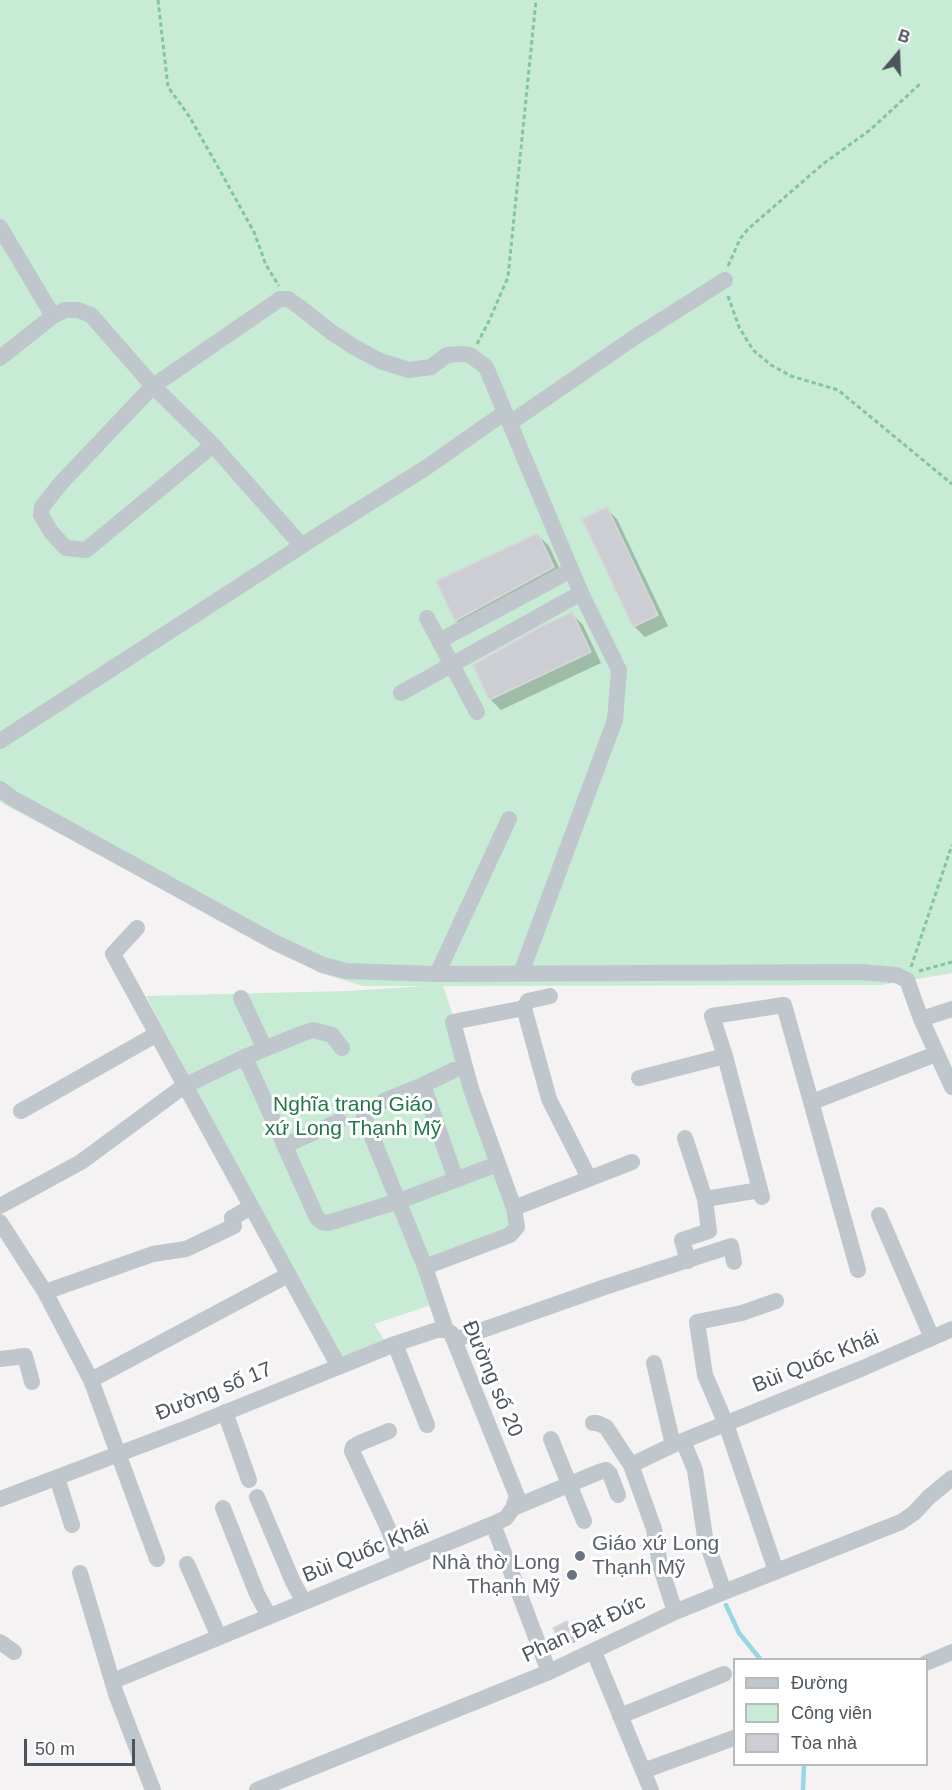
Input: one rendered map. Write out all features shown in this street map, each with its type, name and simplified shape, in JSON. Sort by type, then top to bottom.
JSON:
[{"type":"street","points":[[0,227],[53,316]]},
{"type":"street","points":[[0,741],[302,546],[725,280]]},
{"type":"street","points":[[213,445],[86,550],[66,548],[51,532],[41,515],[42,507],[87,454],[153,386],[265,307],[280,299],[288,299],[354,347],[380,360],[409,370],[431,367],[447,355],[470,355],[486,367],[581,592],[619,670],[615,720],[521,973]]},
{"type":"street","points":[[0,358],[53,316],[65,310],[78,310],[91,315],[153,386],[213,445],[302,546]]},
{"type":"street","points":[[439,640],[572,570]]},
{"type":"street","points":[[401,693],[581,592]]},
{"type":"street","points":[[427,618],[477,712]]},
{"type":"street","points":[[0,789],[12,798],[274,942],[323,965],[346,971],[437,974],[861,972],[906,977],[936,1054],[952,1087]]},
{"type":"street","points":[[437,974],[509,819]]},
{"type":"street","points":[[137,928],[113,954],[338,1365]]},
{"type":"street","points":[[550,996],[528,1001],[524,1008],[549,1099],[588,1178]]},
{"type":"street","points":[[241,998],[265,1049]]},
{"type":"street","points":[[705,1199],[761,1194],[725,1056],[712,1016],[784,1005],[858,1270]]},
{"type":"street","points":[[425,1266],[510,1235],[517,1227],[514,1208],[471,1089],[453,1022],[524,1008]]},
{"type":"street","points":[[921,1018],[952,1009]]},
{"type":"street","points":[[0,1206],[81,1162],[184,1086],[245,1057],[314,1030],[332,1035],[342,1048]]},
{"type":"street","points":[[21,1111],[157,1034]]},
{"type":"street","points":[[812,1102],[936,1054]]},
{"type":"street","points":[[639,1078],[725,1056]]},
{"type":"street","points":[[245,1057],[286,1144],[317,1218],[322,1222],[328,1223],[399,1201],[492,1166]]},
{"type":"street","points":[[384,1101],[454,1070]]},
{"type":"street","points":[[423,1085],[456,1180]]},
{"type":"street","name":"Đường số 20","points":[[364,1117],[425,1266],[450,1335],[517,1496],[513,1508]]},
{"type":"street","points":[[286,1144],[339,1121]]},
{"type":"street","points":[[685,1138],[705,1199],[709,1231],[682,1240],[688,1261]]},
{"type":"street","points":[[514,1208],[632,1162]]},
{"type":"street","points":[[45,1292],[153,1254],[186,1249],[234,1226],[232,1218],[251,1207]]},
{"type":"street","points":[[879,1215],[932,1338]]},
{"type":"street","points":[[0,1222],[45,1292],[91,1380],[157,1559]]},
{"type":"street","name":"Đường số 17","points":[[0,1499],[225,1412],[338,1365],[437,1330],[450,1335],[731,1246],[734,1262]]},
{"type":"street","points":[[91,1380],[288,1275]]},
{"type":"street","points":[[776,1301],[742,1313],[697,1322],[705,1376],[726,1424],[776,1571]]},
{"type":"street","name":"Bùi Quốc Khái","points":[[631,1465],[678,1443],[863,1368],[952,1329]]},
{"type":"street","points":[[396,1344],[427,1425]]},
{"type":"street","points":[[0,1359],[26,1356],[32,1382]]},
{"type":"street","points":[[654,1363],[678,1443],[695,1470],[705,1537],[725,1591]]},
{"type":"street","points":[[225,1412],[249,1480]]},
{"type":"street","points":[[592,1423],[606,1427],[631,1465],[654,1529],[660,1565],[675,1612]]},
{"type":"street","points":[[389,1431],[360,1443],[353,1447],[352,1451],[388,1528],[400,1563]]},
{"type":"street","points":[[551,1439],[584,1521]]},
{"type":"street","name":"Bùi Quốc Khái","points":[[113,1681],[493,1524],[506,1518],[513,1508],[599,1472],[606,1470],[610,1474],[618,1495]]},
{"type":"street","points":[[57,1478],[72,1524]]},
{"type":"street","name":"Phan Đạt Đức","points":[[257,1790],[549,1672],[675,1612],[725,1591],[901,1522],[952,1478]]},
{"type":"street","points":[[257,1497],[293,1582],[304,1602]]},
{"type":"street","points":[[223,1508],[257,1594],[269,1616]]},
{"type":"street","points":[[493,1524],[549,1672]]},
{"type":"street","points":[[187,1564],[219,1637]]},
{"type":"street","points":[[80,1573],[113,1681],[153,1790]]},
{"type":"street","points":[[0,1642],[14,1652]]},
{"type":"street","points":[[594,1652],[643,1771],[648,1789]]},
{"type":"street","points":[[928,1662],[952,1652]]},
{"type":"street","points":[[620,1716],[724,1674]]},
{"type":"street","points":[[643,1771],[733,1739]]},
{"type":"path","points":[[158,0],[168,87],[189,116],[254,232],[266,265],[288,299]]},
{"type":"path","points":[[470,355],[489,321],[507,277],[536,0]]},
{"type":"path","points":[[920,84],[870,130],[823,164],[748,229],[733,253],[725,280],[729,302],[739,327],[753,350],[771,365],[791,376],[838,390],[952,484]]},
{"type":"path","points":[[906,977],[952,845]]},
{"type":"path","points":[[906,977],[952,962]]},
{"type":"green space","name":"Nghĩa trang Giáo xứ Long Thạnh Mỹ","points":[[0,0],[952,0],[952,973],[882,985],[443,986],[519,1213],[515,1229],[424,1273],[437,1303],[374,1324],[386,1343],[338,1358],[146,996],[347,991],[425,986],[363,986],[320,973],[0,802]]},
{"type":"building","points":[[607,507],[658,615],[633,627],[582,519]]},
{"type":"building","points":[[538,533],[554,567],[455,621],[436,581]]},
{"type":"building","points":[[572,612],[591,652],[489,700],[473,665],[542,626]]},
{"type":"building","points":[[567,1621],[574,1635],[560,1642],[553,1628]]},
{"type":"waterway","points":[[726,1605],[739,1633],[759,1658]]},
{"type":"waterway","points":[[803,1790],[804,1766]]},
{"type":"place","name":"Giáo xứ Long Thạnh Mỹ","points":[[580,1556]]},
{"type":"place","name":"Nhà thờ Long Thạnh Mỹ","points":[[572,1575]]}]
